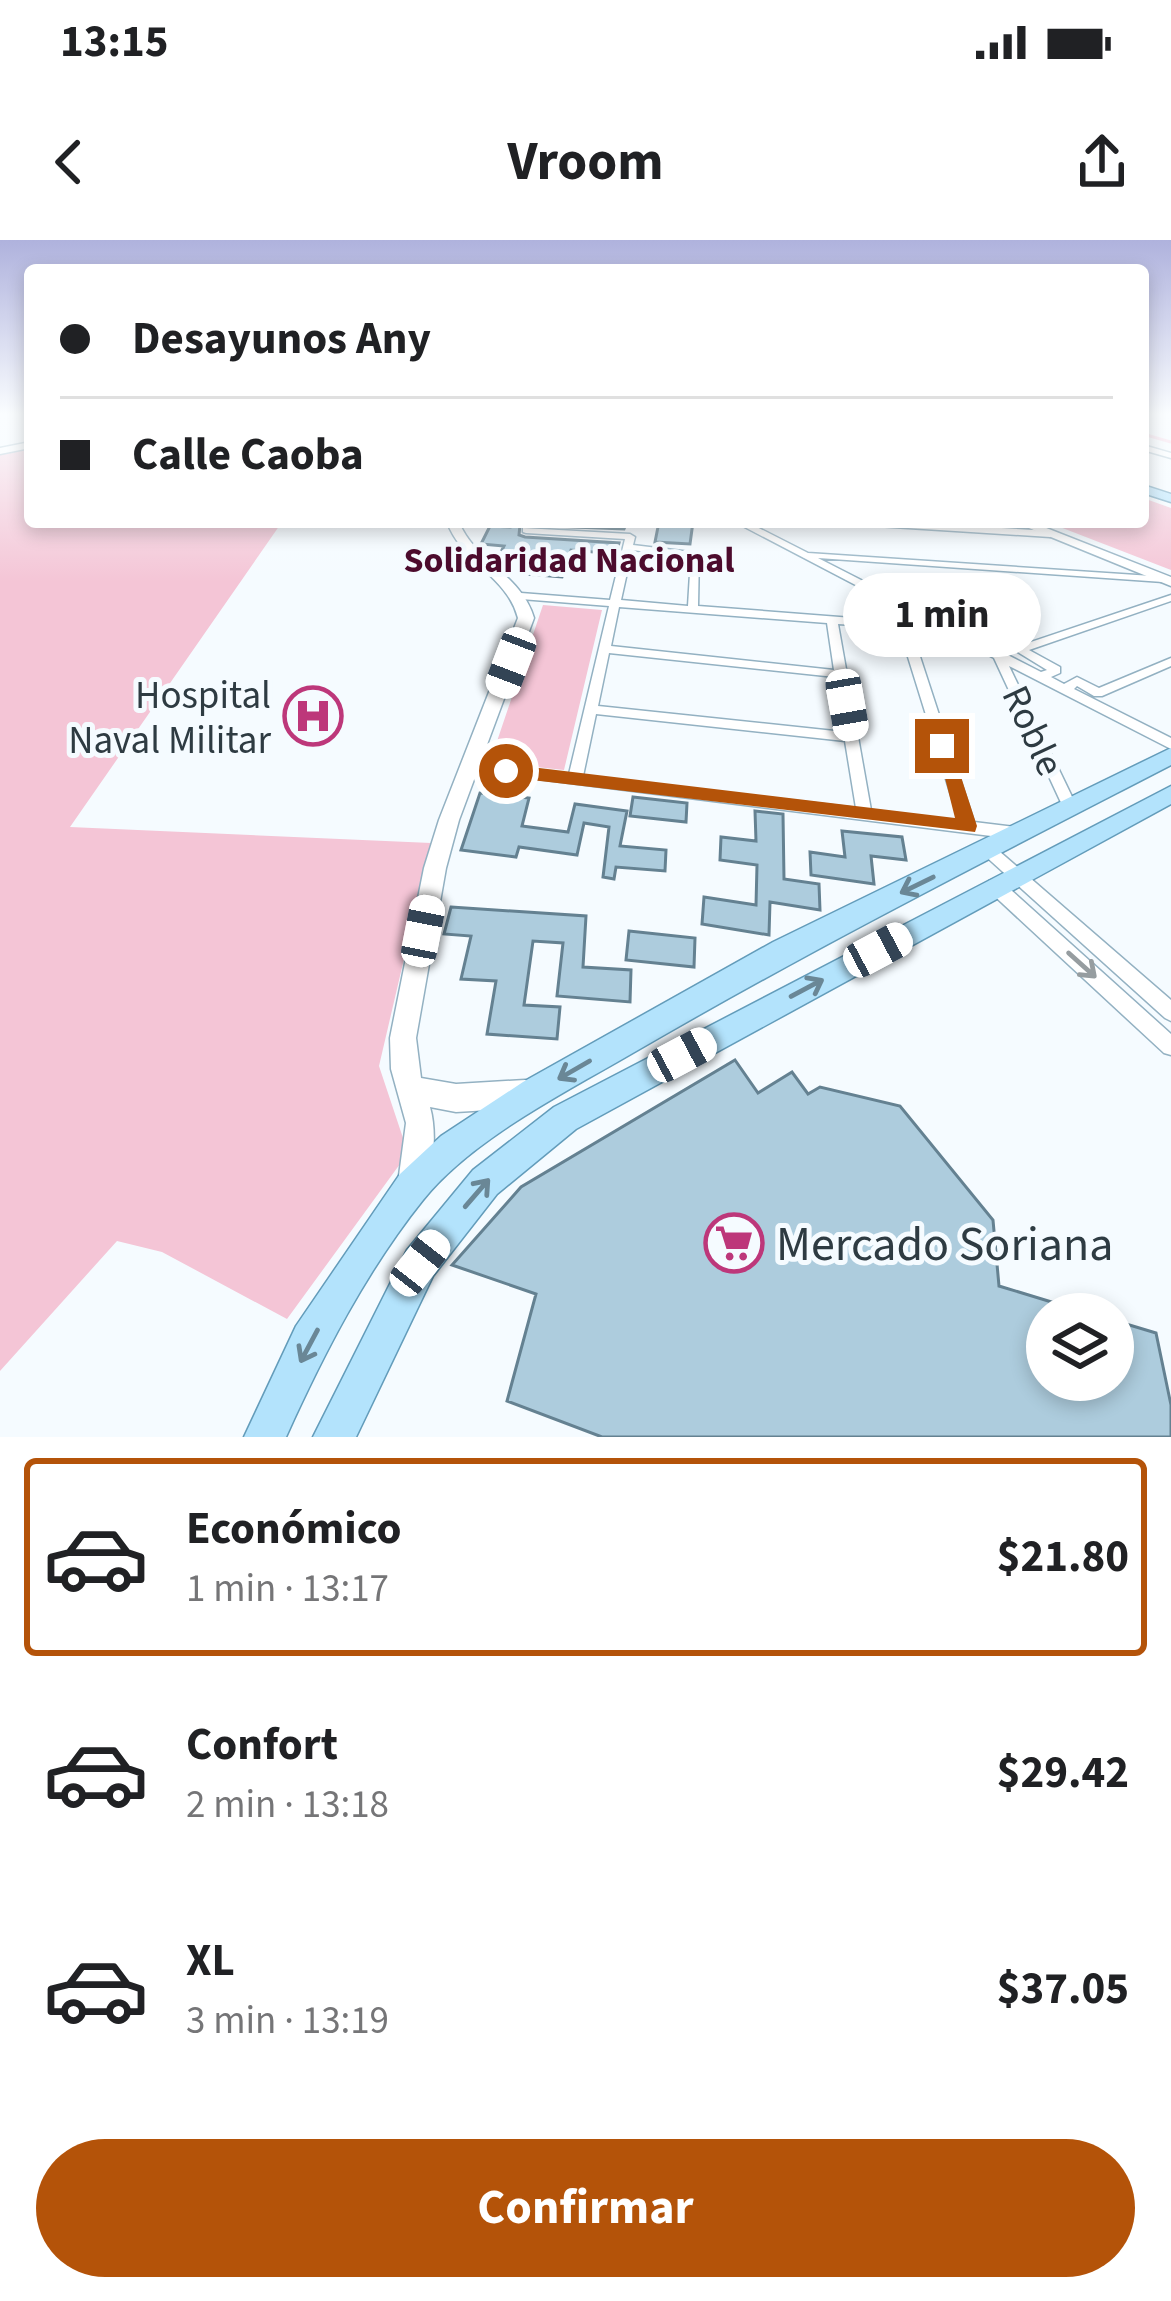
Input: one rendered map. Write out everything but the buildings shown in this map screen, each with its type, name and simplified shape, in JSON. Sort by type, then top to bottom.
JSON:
[{"type":"main road","points":[[265,1437],[310,1340],[412,1186],[453,1148],[534,1093],[978,838],[1015,833],[1171,756]]},
{"type":"main road","points":[[334,1437],[420,1263],[485,1182],[565,1118],[1171,794]]},
{"type":"street","points":[[412,1186],[420,1123],[403,1053],[435,868],[524,628],[521,596],[507,578],[461,542],[455,528]]},
{"type":"street","points":[[751,528],[1041,677],[1098,693],[1171,662]]},
{"type":"street","points":[[956,528],[1050,534]]},
{"type":"street","points":[[1035,528],[1167,580]]},
{"type":"street","points":[[526,530],[695,555],[693,608]]},
{"type":"street","points":[[574,779],[629,542]]},
{"type":"street","points":[[801,554],[1167,580]]},
{"type":"street","points":[[521,596],[946,628]]},
{"type":"street","points":[[1171,598],[1020,650],[1171,744]]},
{"type":"street","points":[[832,620],[864,814]]},
{"type":"street","points":[[904,626],[978,838],[1006,880],[1171,1046]]},
{"type":"street","points":[[604,650],[841,674]]},
{"type":"street","name":"Roble","points":[[999,656],[1069,805]]},
{"type":"street","points":[[1041,677],[1056,670]]},
{"type":"street","points":[[589,709],[852,736]]},
{"type":"street","points":[[471,766],[864,814],[978,838]]},
{"type":"street","points":[[1006,880],[1171,1012]]},
{"type":"street","points":[[413,1090],[456,1098],[534,1093]]},
{"type":"shaded area","points":[[0,471],[24,471],[24,528],[278,528],[70,827],[431,843],[379,1066],[408,1153],[287,1319],[162,1252],[117,1241],[0,1371]]},
{"type":"shaded area","points":[[1149,500],[1171,508],[1171,570],[1062,528],[1149,528]]},
{"type":"shaded area","points":[[543,605],[602,610],[564,770],[490,762]]},
{"type":"place","name":"Hospital Naval Militar","points":[[313,716]]},
{"type":"place","name":"Mercado Soriana","points":[[734,1243]]},
{"type":"district","name":"Solidaridad Nacional","points":[[569,559]]},
{"type":"route","points":[[506,771],[968,826],[942,746]]}]
